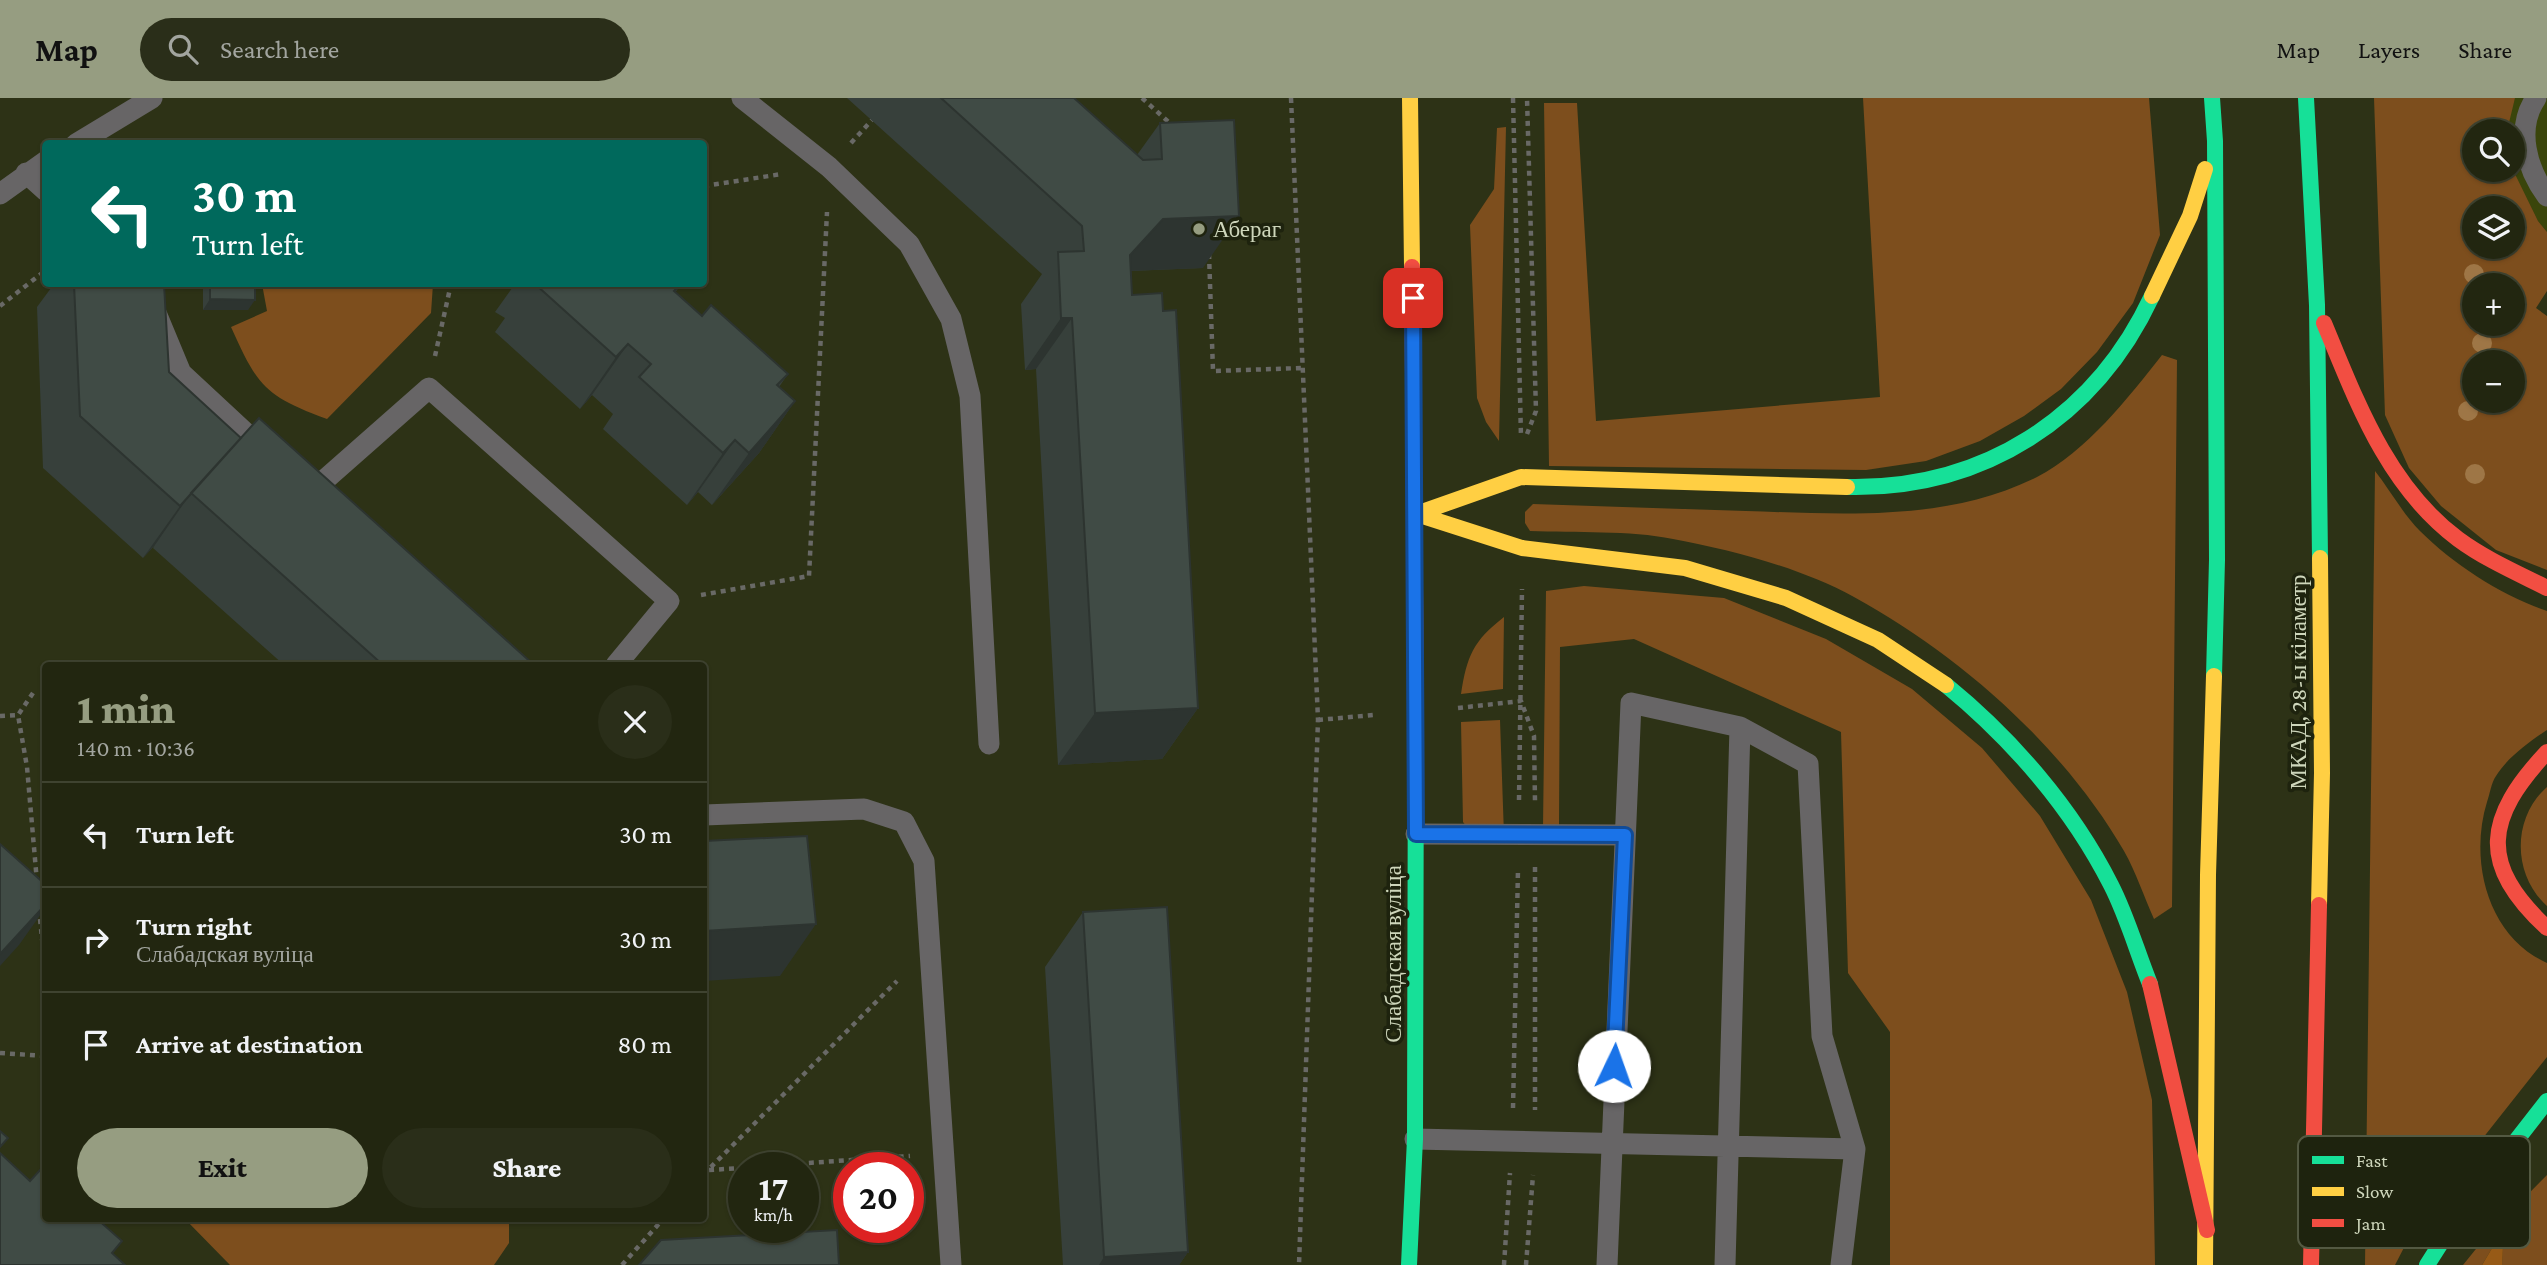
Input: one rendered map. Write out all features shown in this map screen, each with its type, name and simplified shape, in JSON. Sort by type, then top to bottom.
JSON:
[{"type":"main road","name":"Слабадская вуліца","points":[[1409,1265],[1415,1139],[1416,834],[1416,514],[1410,98]]},
{"type":"main road","points":[[2205,1265],[2208,875],[2217,560],[2215,141],[2212,98]]},
{"type":"main road","name":"МКАД, 28-ы кіламетр","points":[[2306,98],[2317,305],[2322,773],[2314,1136]]},
{"type":"main road","points":[[1416,514],[1521,477],[1864,487],[1926,479],[1987,463],[2035,438],[2086,396],[2134,335],[2190,216],[2215,141]]},
{"type":"main road","points":[[2317,305],[2367,425],[2390,470],[2418,506],[2457,540],[2488,560],[2547,588]]},
{"type":"main road","points":[[1416,514],[1522,548],[1685,568],[1786,598],[1878,640],[1947,686],[2012,743],[2066,814],[2111,885],[2151,990],[2207,1230]]},
{"type":"main road","points":[[2547,752],[2522,775],[2505,804],[2497,838],[2503,877],[2524,910],[2547,928]]},
{"type":"main road","points":[[2520,1136],[2547,1101]]},
{"type":"main road","points":[[2427,1265],[2438,1248]]},
{"type":"lane","points":[[83,140],[152,98]]},
{"type":"lane","points":[[741,98],[829,167],[909,244],[951,319],[970,396],[989,744]]},
{"type":"lane","points":[[2536,98],[2530,106],[2526,130],[2526,160],[2547,196]]},
{"type":"lane","points":[[0,194],[42,163]]},
{"type":"lane","points":[[26,173],[42,187]]},
{"type":"lane","points":[[145,287],[181,373],[331,511]]},
{"type":"lane","points":[[311,492],[429,388],[669,601],[619,662]]},
{"type":"lane","points":[[1607,1265],[1631,703],[1740,727],[1808,764],[1822,1036],[1855,1149],[1841,1265]]},
{"type":"lane","points":[[1726,1265],[1740,727]]},
{"type":"lane","points":[[707,815],[864,810],[904,822],[923,862],[951,1265]]},
{"type":"lane","points":[[1416,834],[1625,835]]},
{"type":"lane","points":[[1415,1139],[1855,1149]]},
{"type":"path","points":[[1142,98],[1184,135]]},
{"type":"path","points":[[1291,98],[1318,720],[1299,1265]]},
{"type":"path","points":[[1513,98],[1522,448],[1536,411],[1527,98]]},
{"type":"path","points":[[669,601],[809,576],[829,167],[707,186]]},
{"type":"path","points":[[1208,249],[1213,371],[1302,368]]},
{"type":"path","points":[[0,306],[42,273]]},
{"type":"path","points":[[429,388],[450,287]]},
{"type":"path","points":[[1521,608],[1521,701],[1535,1141],[1526,1265]]},
{"type":"path","points":[[33,693],[18,715],[27,767],[37,886]]},
{"type":"path","points":[[1504,1265],[1534,736],[1521,701]]},
{"type":"path","points":[[0,716],[18,715]]},
{"type":"path","points":[[38,899],[42,938]]},
{"type":"path","points":[[707,1169],[928,949]]},
{"type":"path","points":[[0,1053],[42,1056]]},
{"type":"path","points":[[819,1162],[943,1154]]},
{"type":"path","points":[[707,1171],[728,1169]]},
{"type":"path","points":[[622,1265],[660,1222]]},
{"type":"shaded area","points":[[1863,98],[2149,98],[2160,235],[2133,303],[2097,352],[2061,389],[2024,416],[1980,441],[1926,461],[1866,470],[1549,466],[1544,103],[1577,103],[1596,421],[1880,397]]},
{"type":"shaded area","points":[[2374,98],[2515,98],[2510,119],[2462,119],[2462,182],[2519,182],[2538,221],[2547,232],[2547,291],[2536,308],[2547,316],[2547,570],[2496,550],[2441,506],[2409,468],[2385,415]]},
{"type":"shaded area","points":[[2515,98],[2547,98],[2547,232],[2538,221],[2518,182],[2525,182],[2525,119],[2508,119]]},
{"type":"shaded area","points":[[1506,127],[1499,441],[1486,422],[1477,398],[1470,225],[1494,189],[1497,128]]},
{"type":"shaded area","points":[[263,287],[433,287],[431,313],[327,419],[276,396],[257,376],[240,347],[231,327],[267,311]]},
{"type":"shaded area","points":[[2162,355],[2177,360],[2172,907],[2154,919],[2124,851],[2071,775],[2006,706],[1970,675],[1894,620],[1812,577],[1742,555],[1656,536],[1530,531],[1525,523],[1525,512],[1533,504],[1858,513],[1894,512],[1967,502],[2002,492],[2037,477],[2073,453],[2106,422]]},
{"type":"shaded area","points":[[2375,471],[2402,510],[2433,544],[2496,588],[2547,611],[2547,730],[2512,757],[2494,779],[2482,824],[2480,848],[2482,871],[2497,915],[2510,935],[2526,951],[2547,963],[2547,1057],[2485,1136],[2367,1136]]},
{"type":"shaded area","points":[[1584,586],[1724,598],[1826,639],[1912,689],[1982,748],[2040,816],[2091,900],[2127,992],[2152,1100],[2155,1265],[1890,1265],[1890,1032],[1848,973],[1841,732],[1634,639],[1560,647],[1559,827],[1543,827],[1546,591]]},
{"type":"shaded area","points":[[1504,617],[1503,689],[1461,694],[1473,650],[1485,634]]},
{"type":"shaded area","points":[[1500,720],[1504,835],[1471,832],[1463,822],[1461,722]]},
{"type":"shaded area","points":[[2547,787],[2547,906],[2527,878],[2521,846],[2527,814]]},
{"type":"shaded area","points":[[2547,1175],[2547,1265],[2502,1265],[2502,1248],[2530,1248],[2530,1192]]},
{"type":"shaded area","points":[[188,1222],[509,1222],[509,1243],[494,1265],[230,1265]]},
{"type":"shaded area","points":[[2365,1248],[2404,1248],[2395,1265],[2365,1265]]},
{"type":"shaded area","points":[[2477,1248],[2492,1248],[2482,1265],[2463,1265]]},
{"type":"shaded area","points":[[2492,1248],[2503,1248],[2502,1265],[2482,1265]]},
{"type":"building","points":[[941,98],[1074,98],[1143,160],[1162,159],[1160,123],[1234,120],[1239,216],[1163,219],[1130,255],[1132,295],[1162,293],[1163,311],[1176,310],[1198,708],[1095,713],[1072,318],[1061,318],[1058,252],[1084,251],[1082,226]]},
{"type":"building","points":[[74,287],[164,287],[169,372],[241,438],[180,506],[80,416]]},
{"type":"building","points":[[210,287],[255,287],[255,300],[210,299]]},
{"type":"building","points":[[538,287],[678,287],[674,291],[702,316],[711,305],[788,374],[777,385],[795,401],[749,453],[735,440],[723,453],[639,377],[651,364],[628,344],[616,357]]},
{"type":"building","points":[[259,418],[531,662],[380,662],[191,493]]},
{"type":"building","points":[[807,836],[816,924],[707,931],[707,841]]},
{"type":"building","points":[[0,844],[42,881],[42,908],[0,954]]},
{"type":"building","points":[[1167,907],[1188,1252],[1104,1257],[1083,912]]},
{"type":"building","points":[[0,1131],[8,1138],[0,1147]]},
{"type":"building","points":[[0,1153],[30,1181],[42,1170],[42,1222],[101,1222],[122,1241],[112,1253],[125,1265],[0,1265]]},
{"type":"building","points":[[833,1230],[833,1243],[838,1243],[839,1265],[639,1265],[661,1240],[728,1236],[728,1243],[819,1243],[819,1231]]},
{"type":"traffic: fast","points":[[2212,98],[2215,141],[2217,560],[2214,676]]},
{"type":"traffic: fast","points":[[2306,98],[2317,305],[2320,558]]},
{"type":"traffic: fast","points":[[1847,487],[1897,485],[1944,476],[1988,460],[2029,438],[2066,411],[2099,378],[2128,339],[2152,296]]},
{"type":"traffic: fast","points":[[1946,685],[2017,752],[2039,776],[2078,829],[2117,897],[2150,984]]},
{"type":"traffic: fast","points":[[1409,1265],[1415,1139],[1416,694]]},
{"type":"traffic: fast","points":[[2520,1136],[2547,1101]]},
{"type":"traffic: fast","points":[[2427,1265],[2438,1248]]},
{"type":"traffic: slow","points":[[1410,98],[1412,267]]},
{"type":"traffic: slow","points":[[2152,296],[2190,216],[2205,169]]},
{"type":"traffic: slow","points":[[1416,514],[1521,477],[1847,487]]},
{"type":"traffic: slow","points":[[1416,514],[1522,548],[1685,568],[1786,598],[1878,640],[1946,685]]},
{"type":"traffic: slow","points":[[2319,905],[2322,773],[2320,558]]},
{"type":"traffic: slow","points":[[2205,1265],[2208,875],[2214,676]]},
{"type":"traffic: jam","points":[[1412,267],[1416,694]]},
{"type":"traffic: jam","points":[[2324,323],[2362,412],[2393,468],[2412,494],[2433,518],[2468,546],[2547,588]]},
{"type":"traffic: jam","points":[[2547,752],[2511,798],[2502,820],[2498,841],[2500,862],[2509,883],[2547,928]]},
{"type":"traffic: jam","points":[[2314,1136],[2319,905]]},
{"type":"traffic: jam","points":[[2150,984],[2207,1230]]},
{"type":"traffic: jam","points":[[2311,1248],[2311,1265]]},
{"type":"place","name":"Абераг","points":[[1199,229]]},
{"type":"route","points":[[1413,298],[1416,834],[1625,835],[1614,1066]]}]
